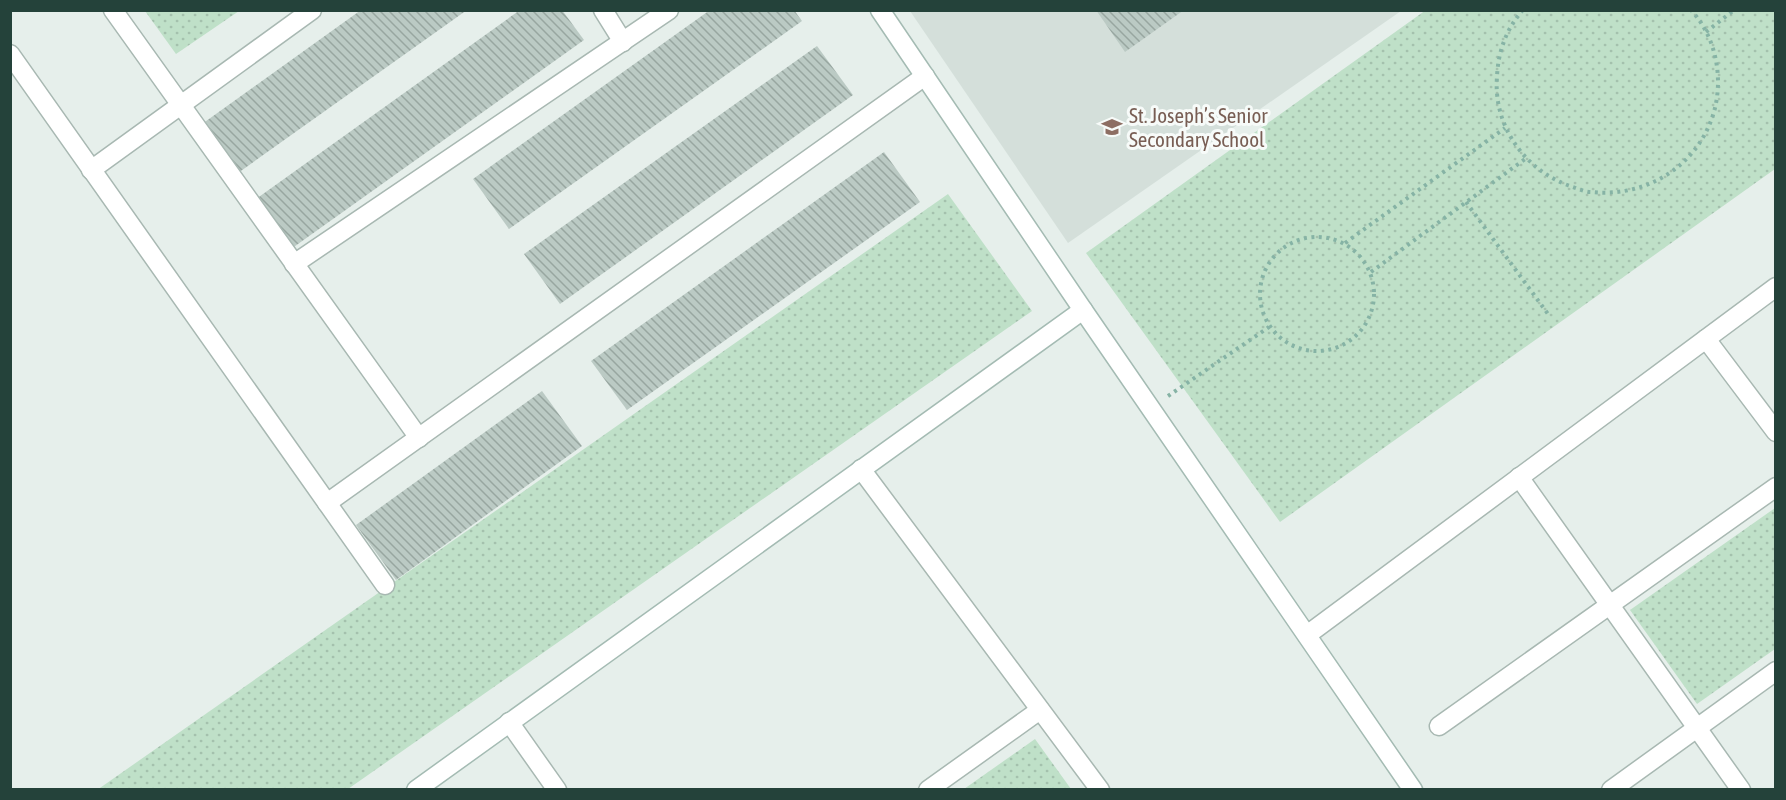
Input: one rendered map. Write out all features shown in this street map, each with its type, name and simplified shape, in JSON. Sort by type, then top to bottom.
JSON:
[{"type":"street","points":[[113,10],[419,438]]},
{"type":"street","points":[[91,170],[312,10]]},
{"type":"street","points":[[603,10],[623,42]]},
{"type":"street","points":[[294,264],[669,10]]},
{"type":"street","points":[[880,10],[1150,408],[1413,789]]},
{"type":"street","points":[[10,54],[386,585]]},
{"type":"street","points":[[327,503],[925,76]]},
{"type":"street","points":[[1307,634],[1776,287]]},
{"type":"street","points":[[416,789],[1083,310]]},
{"type":"street","points":[[1706,339],[1776,432]]},
{"type":"street","points":[[861,469],[1100,789]]},
{"type":"street","points":[[1520,477],[1741,789]]},
{"type":"street","points":[[1439,726],[1610,602],[1776,487]]},
{"type":"street","points":[[1611,789],[1776,671]]},
{"type":"street","points":[[928,789],[1040,710]]},
{"type":"street","points":[[509,722],[557,789]]},
{"type":"path","points":[[1523,10],[1513,22],[1498,56],[1495,93],[1505,128],[1525,159],[1555,181],[1590,192],[1626,192],[1661,180],[1690,157],[1710,126],[1719,90],[1715,54],[1700,20],[1691,10]]},
{"type":"path","points":[[1706,32],[1734,10]]},
{"type":"path","points":[[1345,243],[1505,128]]},
{"type":"path","points":[[1371,272],[1525,159]]},
{"type":"path","points":[[1466,202],[1548,314]]},
{"type":"path","points":[[1308,237],[1327,237],[1345,243],[1360,255],[1371,272],[1375,290],[1373,308],[1365,326],[1353,339],[1336,348],[1318,351],[1299,349],[1282,340],[1269,327],[1261,309],[1259,290],[1263,271],[1274,255],[1289,243],[1308,237]]},
{"type":"path","points":[[1150,408],[1269,327]]},
{"type":"shaded area","name":"St. Joseph’s Senior Secondary School","points":[[910,11],[1401,11],[1068,243]]},
{"type":"green space","points":[[1426,10],[1775,11],[1775,169],[1280,522],[1086,253]]},
{"type":"green space","points":[[145,11],[239,11],[176,54]]},
{"type":"green space","points":[[948,194],[1032,311],[348,789],[97,790]]},
{"type":"green space","points":[[1775,508],[1775,649],[1697,704],[1630,610]]},
{"type":"green space","points":[[1035,739],[1071,789],[964,789]]},
{"type":"building","points":[[361,10],[467,10],[238,173],[202,124]]},
{"type":"building","points":[[520,10],[562,10],[584,40],[291,249],[256,199]]},
{"type":"building","points":[[710,10],[794,10],[802,21],[509,229],[473,179]]},
{"type":"building","points":[[1096,10],[1184,10],[1125,52]]},
{"type":"building","points":[[817,46],[853,95],[560,304],[524,254]]},
{"type":"building","points":[[884,152],[920,202],[627,410],[591,361]]},
{"type":"building","points":[[542,391],[582,446],[396,580],[356,525]]},
{"type":"place","name":"St. Joseph’s Senior Secondary School","points":[[1112,127]]}]
